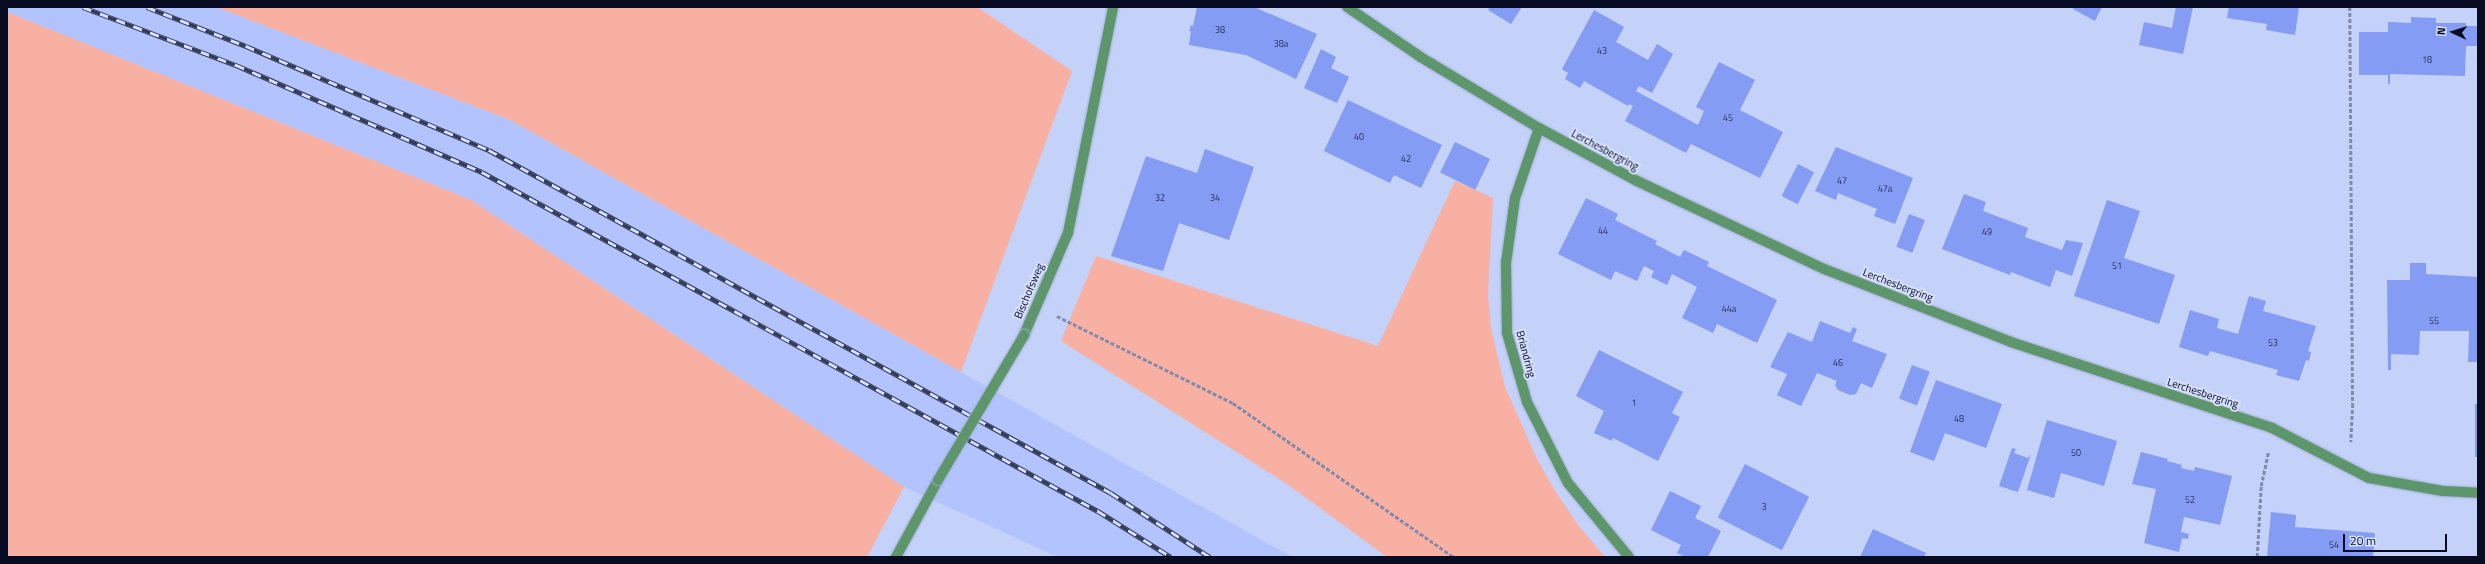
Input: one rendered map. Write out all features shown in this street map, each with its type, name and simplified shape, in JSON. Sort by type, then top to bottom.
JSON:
[{"type":"street","name":"Bischofsweg","points":[[896,557],[938,480],[1024,335],[1068,233],[1113,7]]},
{"type":"street","name":"Lerchesbergring","points":[[1347,7],[1419,56],[1539,128],[1637,181],[1824,269],[2011,342],[2272,428],[2369,478],[2443,491],[2478,493]]},
{"type":"street","name":"Briandring","points":[[1539,128],[1515,198],[1506,263],[1507,332],[1527,402],[1568,483],[1630,557]]},
{"type":"path","points":[[2350,7],[2353,404],[2350,468]]},
{"type":"path","points":[[1036,306],[1233,403],[1454,557]]},
{"type":"path","points":[[2256,557],[2261,486],[2272,428]]},
{"type":"shaded area","points":[[7,7],[216,7],[510,120],[1292,557],[1058,557],[904,487],[471,200],[7,12]]},
{"type":"shaded area","points":[[216,7],[977,7],[1072,71],[961,372],[510,120]]},
{"type":"shaded area","points":[[7,12],[471,200],[904,487],[867,557],[7,557]]},
{"type":"shaded area","points":[[1455,181],[1493,198],[1488,295],[1491,328],[1505,387],[1537,459],[1554,489],[1578,525],[1605,557],[1387,557],[1287,484],[1061,341],[1096,256],[1378,346]]},
{"type":"building","points":[[1197,7],[1254,7],[1317,34],[1296,79],[1246,55],[1189,45],[1191,31],[1189,31],[1191,25],[1193,26]]},
{"type":"building","points":[[1490,7],[1522,7],[1511,24],[1488,10]]},
{"type":"building","points":[[2074,7],[2102,7],[2095,21],[2073,9]]},
{"type":"building","points":[[2176,7],[2193,7],[2183,54],[2139,45],[2144,22],[2172,28]]},
{"type":"building","points":[[2229,7],[2299,7],[2295,35],[2266,30],[2267,24],[2227,18]]},
{"type":"building","points":[[1594,10],[1624,27],[1616,42],[1648,60],[1657,44],[1673,54],[1652,93],[1639,86],[1636,91],[1698,125],[1704,111],[1696,107],[1719,62],[1755,80],[1740,110],[1783,132],[1760,178],[1691,144],[1686,153],[1625,121],[1633,106],[1629,104],[1628,106],[1584,81],[1580,88],[1565,79],[1568,73],[1562,69]]},
{"type":"building","points":[[2411,17],[2436,18],[2436,23],[2466,23],[2466,26],[2478,26],[2478,46],[2466,46],[2465,76],[2390,74],[2390,84],[2388,84],[2388,75],[2359,75],[2359,32],[2388,32],[2388,22],[2411,23]]},
{"type":"building","points":[[1321,49],[1336,57],[1331,68],[1349,77],[1337,103],[1304,88]]},
{"type":"building","points":[[1348,100],[1442,145],[1421,188],[1394,175],[1390,183],[1324,151]]},
{"type":"building","points":[[1455,142],[1490,159],[1475,190],[1440,173]]},
{"type":"building","points":[[1836,147],[1913,178],[1895,224],[1874,216],[1877,209],[1838,193],[1836,200],[1815,191]]},
{"type":"building","points":[[1205,149],[1254,167],[1229,240],[1179,223],[1163,271],[1111,256],[1146,156],[1197,173]]},
{"type":"building","points":[[1798,164],[1814,172],[1798,204],[1782,196]]},
{"type":"building","points":[[1964,194],[1986,202],[1983,211],[2028,228],[2025,237],[2062,250],[2066,240],[2083,243],[2072,276],[2056,270],[2050,287],[2011,272],[2010,275],[1942,249]]},
{"type":"building","points":[[1586,198],[1618,214],[1615,220],[1657,241],[1655,244],[1680,257],[1684,250],[1709,262],[1707,266],[1777,300],[1757,343],[1717,324],[1713,333],[1682,318],[1697,287],[1672,274],[1667,285],[1651,277],[1654,271],[1644,266],[1637,281],[1615,271],[1611,280],[1558,254]]},
{"type":"building","points":[[2107,200],[2140,211],[2124,258],[2175,275],[2159,324],[2074,296]]},
{"type":"building","points":[[1909,214],[1925,220],[1912,253],[1896,247]]},
{"type":"building","points":[[2410,263],[2426,263],[2426,274],[2478,277],[2478,362],[2468,362],[2469,331],[2420,331],[2419,355],[2391,354],[2391,370],[2388,370],[2387,280],[2410,280]]},
{"type":"building","points":[[2249,296],[2266,301],[2263,311],[2316,326],[2308,351],[2311,352],[2309,361],[2306,360],[2299,381],[2276,375],[2278,370],[2210,351],[2208,356],[2179,347],[2190,310],[2219,319],[2217,328],[2238,334]]},
{"type":"building","points":[[1820,321],[1850,333],[1853,327],[1857,329],[1852,341],[1887,354],[1872,388],[1861,383],[1856,394],[1850,395],[1838,390],[1835,385],[1837,381],[1817,373],[1801,406],[1777,395],[1787,374],[1770,367],[1788,332],[1812,342]]},
{"type":"building","points":[[1599,350],[1683,392],[1672,413],[1680,417],[1658,461],[1613,438],[1612,441],[1594,433],[1604,411],[1576,396]]},
{"type":"building","points":[[1912,365],[1930,372],[1917,405],[1899,399]]},
{"type":"building","points":[[1936,380],[2002,404],[1986,448],[1945,433],[1934,461],[1910,452]]},
{"type":"building","points":[[2475,404],[2478,404],[2478,457],[2475,457]]},
{"type":"building","points":[[2047,420],[2117,441],[2104,486],[2061,473],[2054,498],[2027,490]]},
{"type":"building","points":[[2012,448],[2016,449],[2014,453],[2028,458],[2031,454],[2018,492],[1999,486]]},
{"type":"building","points":[[2141,452],[2168,459],[2167,461],[2182,465],[2181,468],[2194,471],[2195,467],[2232,476],[2220,525],[2184,517],[2181,532],[2189,534],[2188,539],[2182,538],[2179,552],[2144,543],[2156,489],[2132,484]]},
{"type":"building","points":[[1745,464],[1809,497],[1782,550],[1718,517]]},
{"type":"building","points":[[1670,491],[1701,506],[1695,518],[1721,531],[1708,557],[1685,557],[1677,553],[1681,545],[1651,530]]},
{"type":"building","points":[[2271,512],[2296,515],[2295,527],[2375,533],[2373,557],[2267,557]]},
{"type":"building","points":[[1873,529],[1926,553],[1924,557],[1860,557]]},
{"type":"railway","points":[[83,7],[236,65],[482,172],[1098,511],[1171,557]]},
{"type":"railway","points":[[147,7],[246,46],[489,150],[1111,493],[1210,557]]}]
